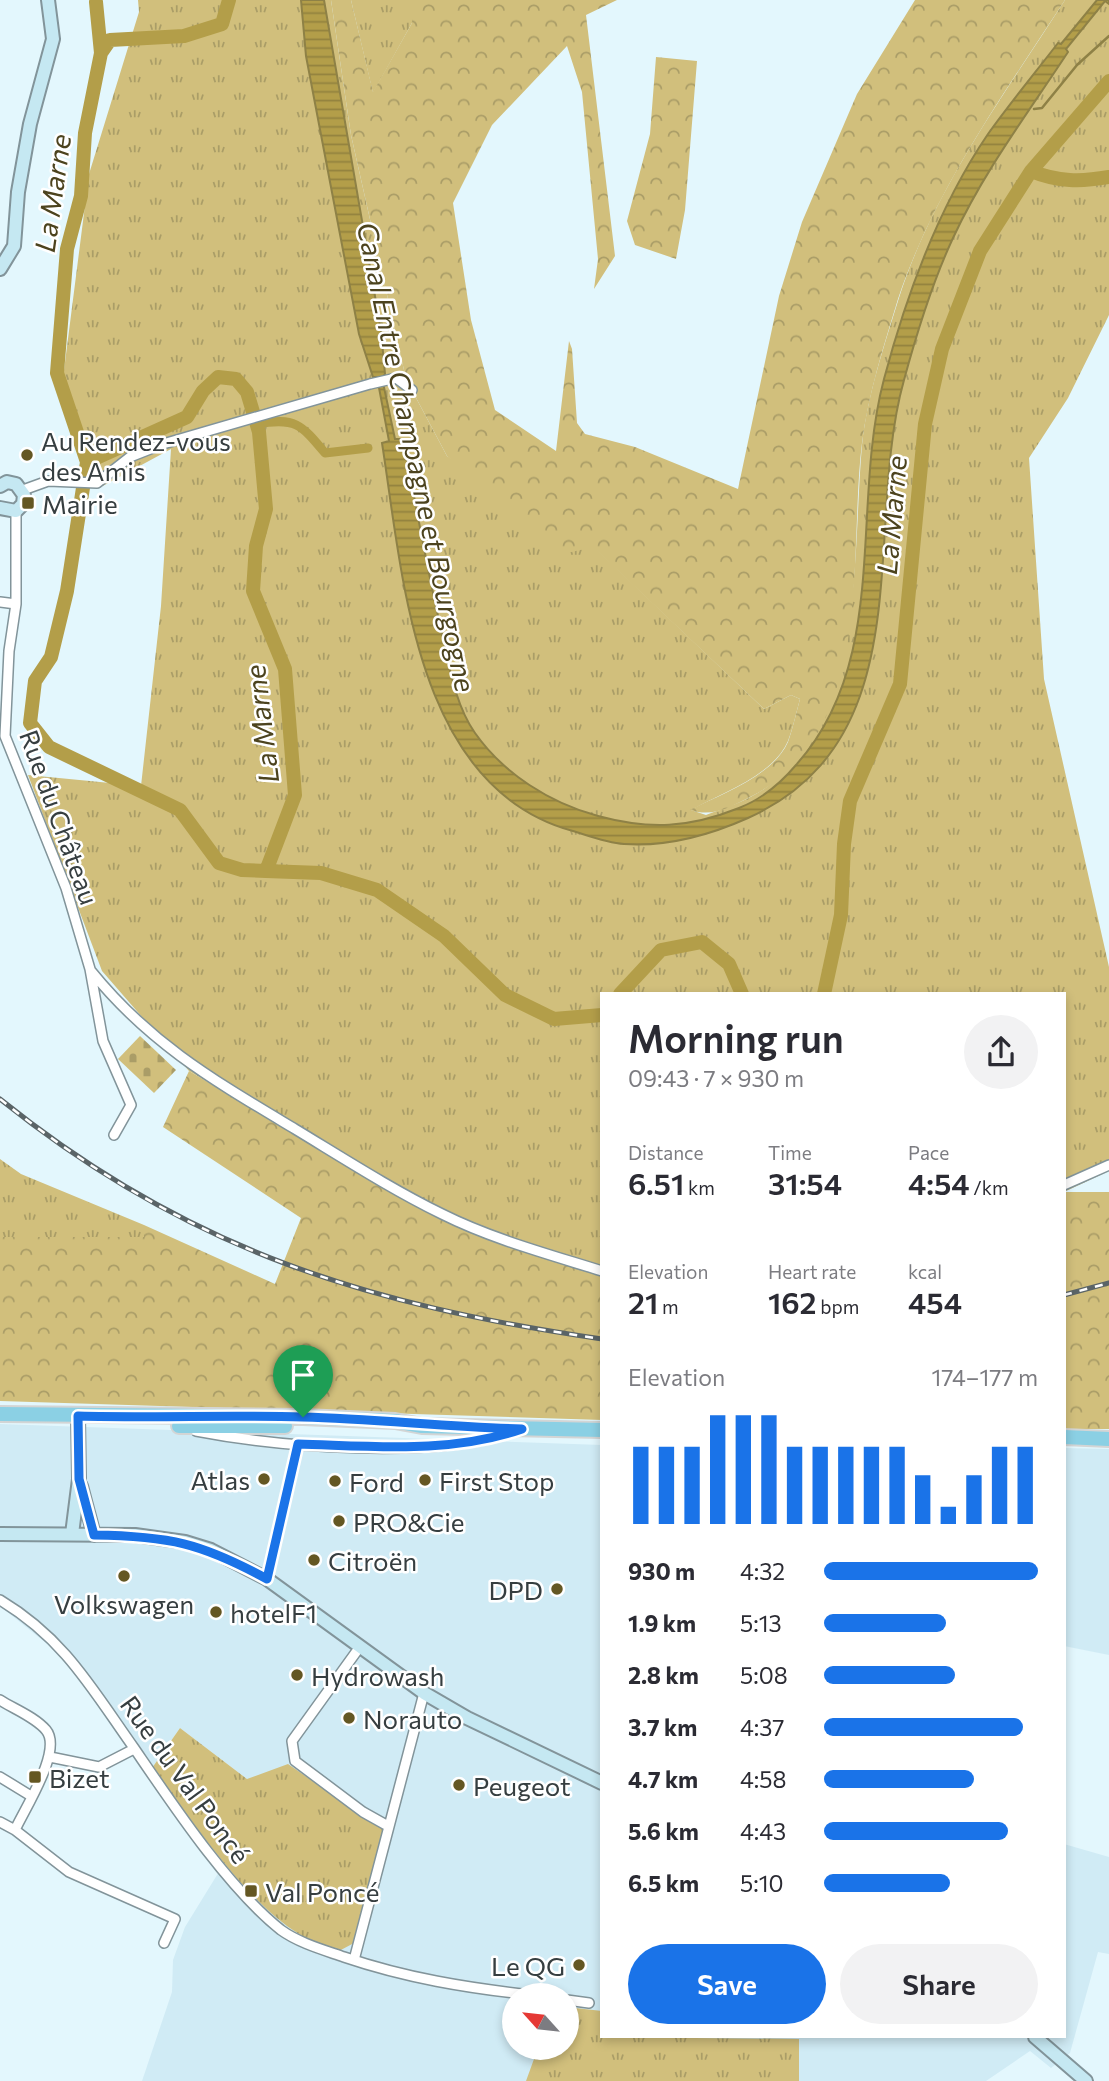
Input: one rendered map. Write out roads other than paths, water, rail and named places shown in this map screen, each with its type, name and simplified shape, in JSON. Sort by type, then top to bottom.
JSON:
[{"type":"main road","points":[[0,269],[14,246],[20,179],[30,124],[48,62],[52,19],[48,0]]},
{"type":"main road","points":[[0,486],[12,482],[23,490],[23,504],[16,511],[0,508]]},
{"type":"main road","points":[[0,1414],[170,1426],[422,1426],[600,1430]]},
{"type":"main road","points":[[0,1423],[303,1417],[395,1421],[422,1426]]},
{"type":"main road","points":[[72,1534],[79,1479],[78,1420]]},
{"type":"main road","points":[[1066,1437],[1109,1439]]},
{"type":"main road","points":[[79,1479],[94,1535]]},
{"type":"main road","points":[[0,1534],[135,1535],[185,1542],[211,1550],[267,1579],[359,1648],[425,1693],[467,1718],[600,1782]]},
{"type":"main road","points":[[1036,2038],[1086,2081]]},
{"type":"main road","points":[[1067,2063],[1096,2081]]},
{"type":"street","points":[[23,490],[48,481],[97,483],[130,457],[251,416],[370,384],[396,378],[412,390]]},
{"type":"street","name":"Rue du Château","points":[[16,511],[16,604],[9,651],[5,736],[13,763],[44,827],[90,969]]},
{"type":"street","points":[[0,602],[16,604]]},
{"type":"street","points":[[90,969],[103,1041],[131,1105],[114,1135]]},
{"type":"street","points":[[90,969],[126,1012],[160,1043],[240,1097],[464,1224],[600,1270]]},
{"type":"street","points":[[1066,1184],[1109,1165]]},
{"type":"street","points":[[170,1426],[298,1444],[416,1447],[462,1444],[522,1429]]},
{"type":"street","points":[[267,1579],[298,1444]]},
{"type":"street","name":"Rue du Val Poncé","points":[[0,1600],[24,1615],[75,1662],[134,1749],[205,1845],[282,1931],[316,1947],[354,1960],[446,1985],[502,1992]]},
{"type":"street","points":[[359,1648],[292,1741],[295,1761],[363,1812],[388,1826]]},
{"type":"street","points":[[354,1960],[425,1693]]},
{"type":"street","points":[[0,1700],[44,1727],[52,1740],[50,1757],[15,1829]]},
{"type":"street","points":[[50,1757],[91,1767],[106,1765],[134,1749]]},
{"type":"street","points":[[0,1777],[31,1796]]},
{"type":"street","points":[[0,1822],[15,1829],[69,1872],[175,1919],[164,1943]]},
{"type":"street","points":[[579,2002],[589,2003]]},
{"type":"waterway","name":"La Marne","points":[[229,0],[222,24],[184,36],[110,40],[101,53],[85,133],[81,196],[67,249],[57,373],[87,462],[187,417],[203,391],[218,377],[236,379],[247,392],[259,432],[266,509],[256,546],[253,591],[285,669],[295,795],[266,871],[321,873],[377,890],[444,936],[505,995],[554,1019],[600,1015]]},
{"type":"waterway","name":"La Marne","points":[[96,2],[101,53]]},
{"type":"waterway","points":[[1034,109],[1042,108],[1077,65],[1109,36]]},
{"type":"waterway","name":"La Marne","points":[[824,992],[841,915],[844,844],[850,801],[900,684],[925,424],[942,349],[980,251],[1031,171],[1109,81]]},
{"type":"waterway","points":[[1031,171],[1070,180],[1109,177]]},
{"type":"waterway","points":[[257,424],[289,422],[310,435],[325,453],[368,448]]},
{"type":"waterway","name":"La Marne","points":[[87,462],[67,591],[51,657],[35,681],[30,723],[49,747],[180,810],[219,863],[242,870],[266,871]]},
{"type":"waterway","name":"La Marne","points":[[622,992],[661,950],[702,942],[729,964],[741,992]]},
{"type":"railway","points":[[0,1099],[70,1151],[140,1195],[211,1232],[283,1263],[358,1288],[435,1308],[600,1339]]},
{"type":"railway","points":[[1066,1294],[1109,1283]]},
{"type":"place","name":"Au Rendez-vous des Amis","points":[[27,455]]},
{"type":"place","name":"Mairie","points":[[28,503]]},
{"type":"place","name":"Atlas","points":[[264,1479]]},
{"type":"place","name":"First Stop","points":[[425,1480]]},
{"type":"place","name":"Ford","points":[[335,1481]]},
{"type":"place","name":"PRO&Cie","points":[[339,1521]]},
{"type":"place","name":"Citroën","points":[[314,1560]]},
{"type":"place","name":"Volkswagen","points":[[124,1576]]},
{"type":"place","name":"DPD","points":[[557,1589]]},
{"type":"place","name":"hotelF1","points":[[216,1612]]},
{"type":"place","name":"Hydrowash","points":[[297,1675]]},
{"type":"place","name":"Norauto","points":[[349,1718]]},
{"type":"place","name":"Bizet","points":[[35,1777]]},
{"type":"place","name":"Peugeot","points":[[459,1785]]},
{"type":"place","name":"Val Poncé","points":[[251,1891]]},
{"type":"place","name":"Le QG","points":[[579,1965]]},
{"type":"water label","name":"Canal Entre Champagne et Bourgogne","points":[[417,457]]}]
